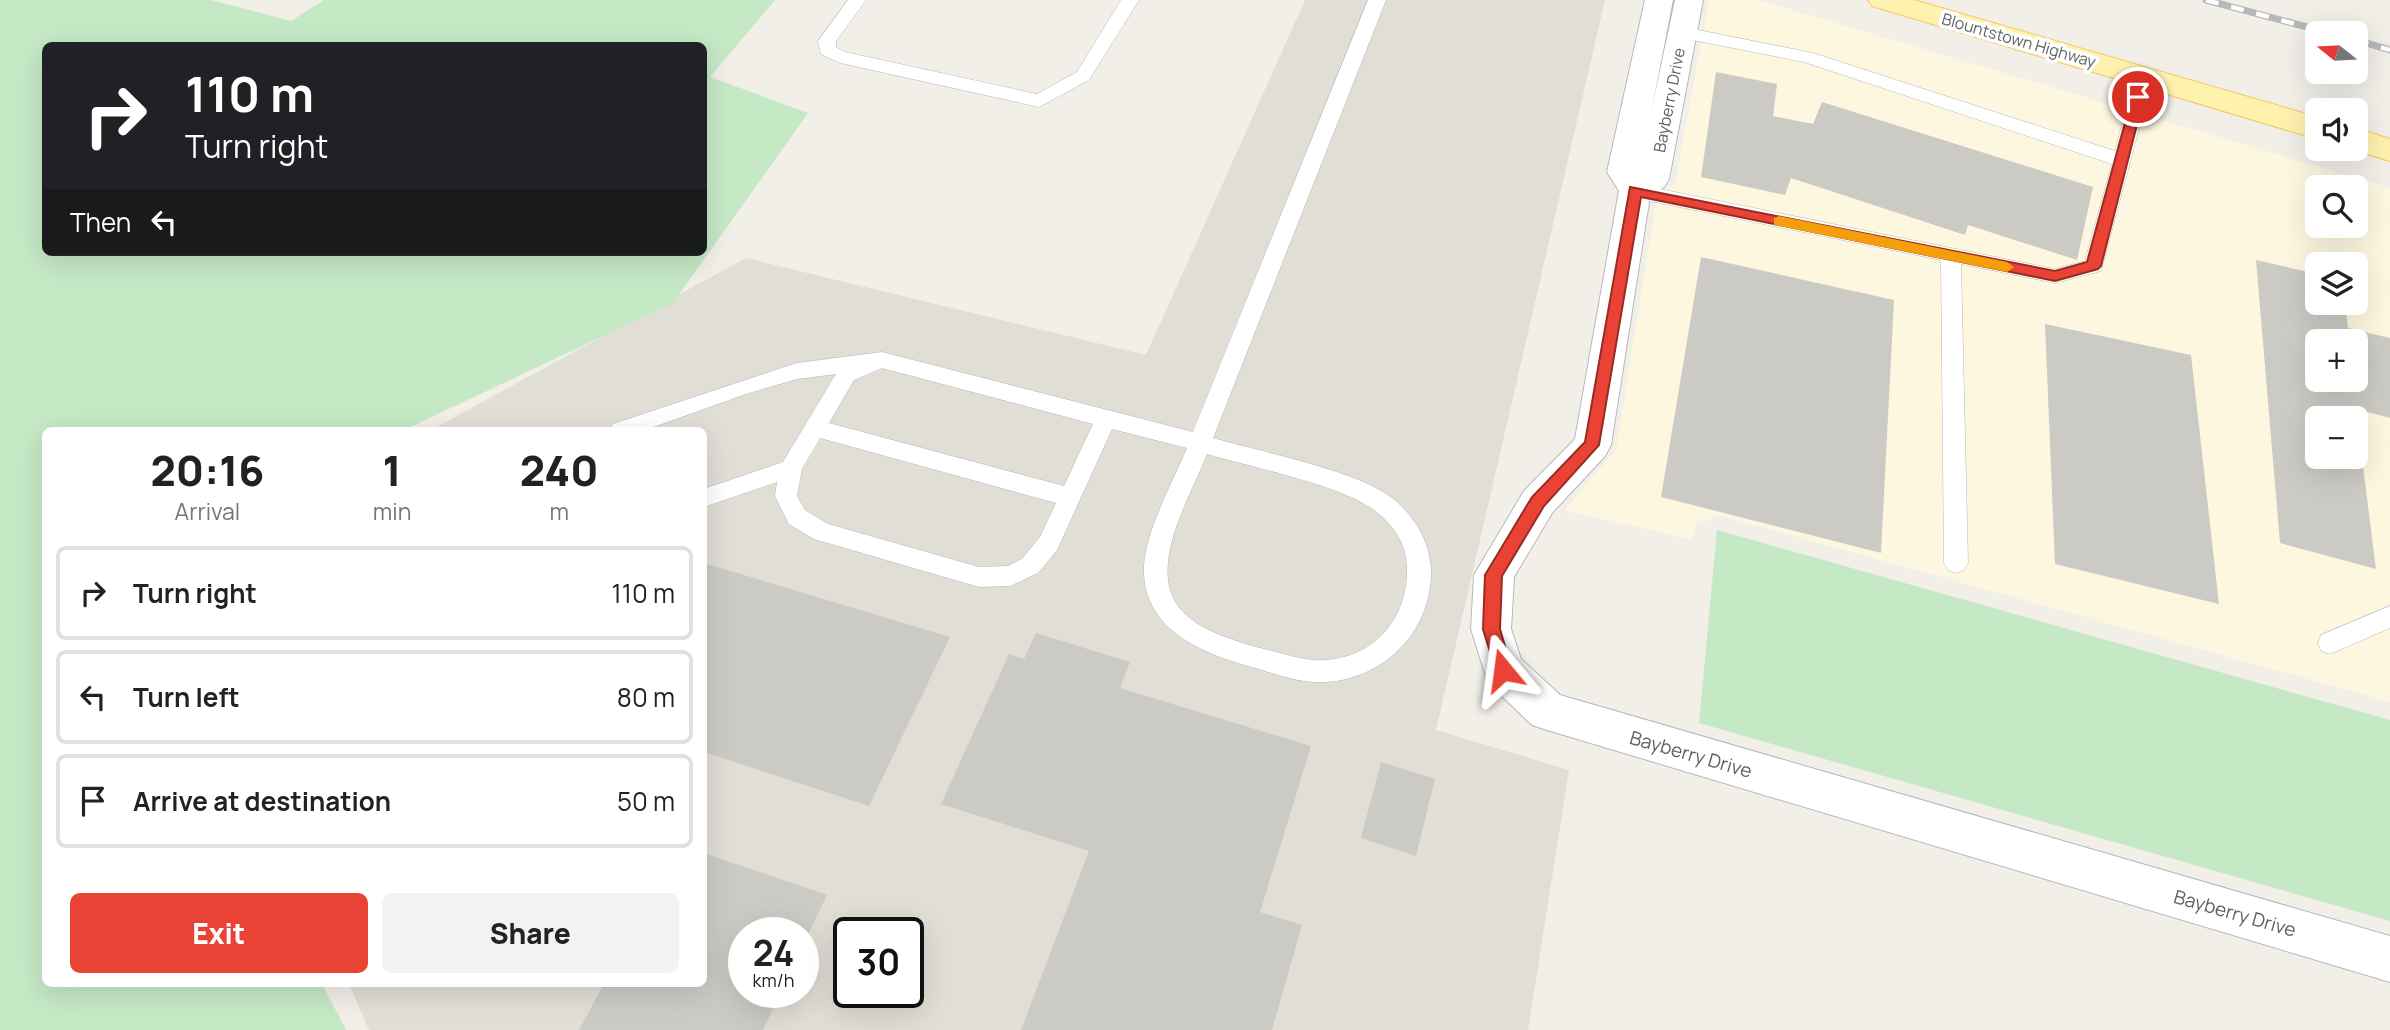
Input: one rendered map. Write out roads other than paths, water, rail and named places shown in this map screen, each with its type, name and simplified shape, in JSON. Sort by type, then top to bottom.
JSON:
[{"type":"main road","name":"Blountstown Highway","points":[[1882,0],[2305,124]]},
{"type":"main road","points":[[2368,143],[2390,149]]},
{"type":"street","name":"Bayberry Drive","points":[[1659,0],[1623,173],[1635,191],[1592,445],[1538,502],[1494,575],[1492,629],[1503,670],[1547,711],[2390,959]]},
{"type":"street","name":"Bayberry Drive","points":[[1635,191],[1653,179],[1689,0]]},
{"type":"lane","points":[[857,0],[827,41],[827,50],[840,57],[1039,101],[1083,76],[1130,0]]},
{"type":"lane","points":[[630,427],[778,377],[882,360],[1200,443],[1354,488],[1375,496],[1397,515],[1416,549],[1419,578],[1407,622],[1387,649],[1352,667],[1315,671],[1220,648],[1198,638],[1168,611],[1156,585],[1154,564],[1200,443],[1377,0]]},
{"type":"lane","points":[[1683,33],[1807,57],[2121,160]]},
{"type":"lane","points":[[1635,191],[2055,276],[2094,266],[2144,76]]},
{"type":"lane","points":[[1951,256],[1956,563]]},
{"type":"lane","points":[[882,360],[847,374],[792,468],[786,496],[797,517],[811,527],[979,577],[1010,576],[1038,559],[1049,544],[1106,418]]},
{"type":"lane","points":[[814,428],[1070,497]]},
{"type":"lane","points":[[707,497],[792,468]]},
{"type":"lane","points":[[2330,643],[2390,617]]},
{"type":"railway","points":[[2206,0],[2305,27]]},
{"type":"railway","points":[[2368,44],[2390,50]]}]
